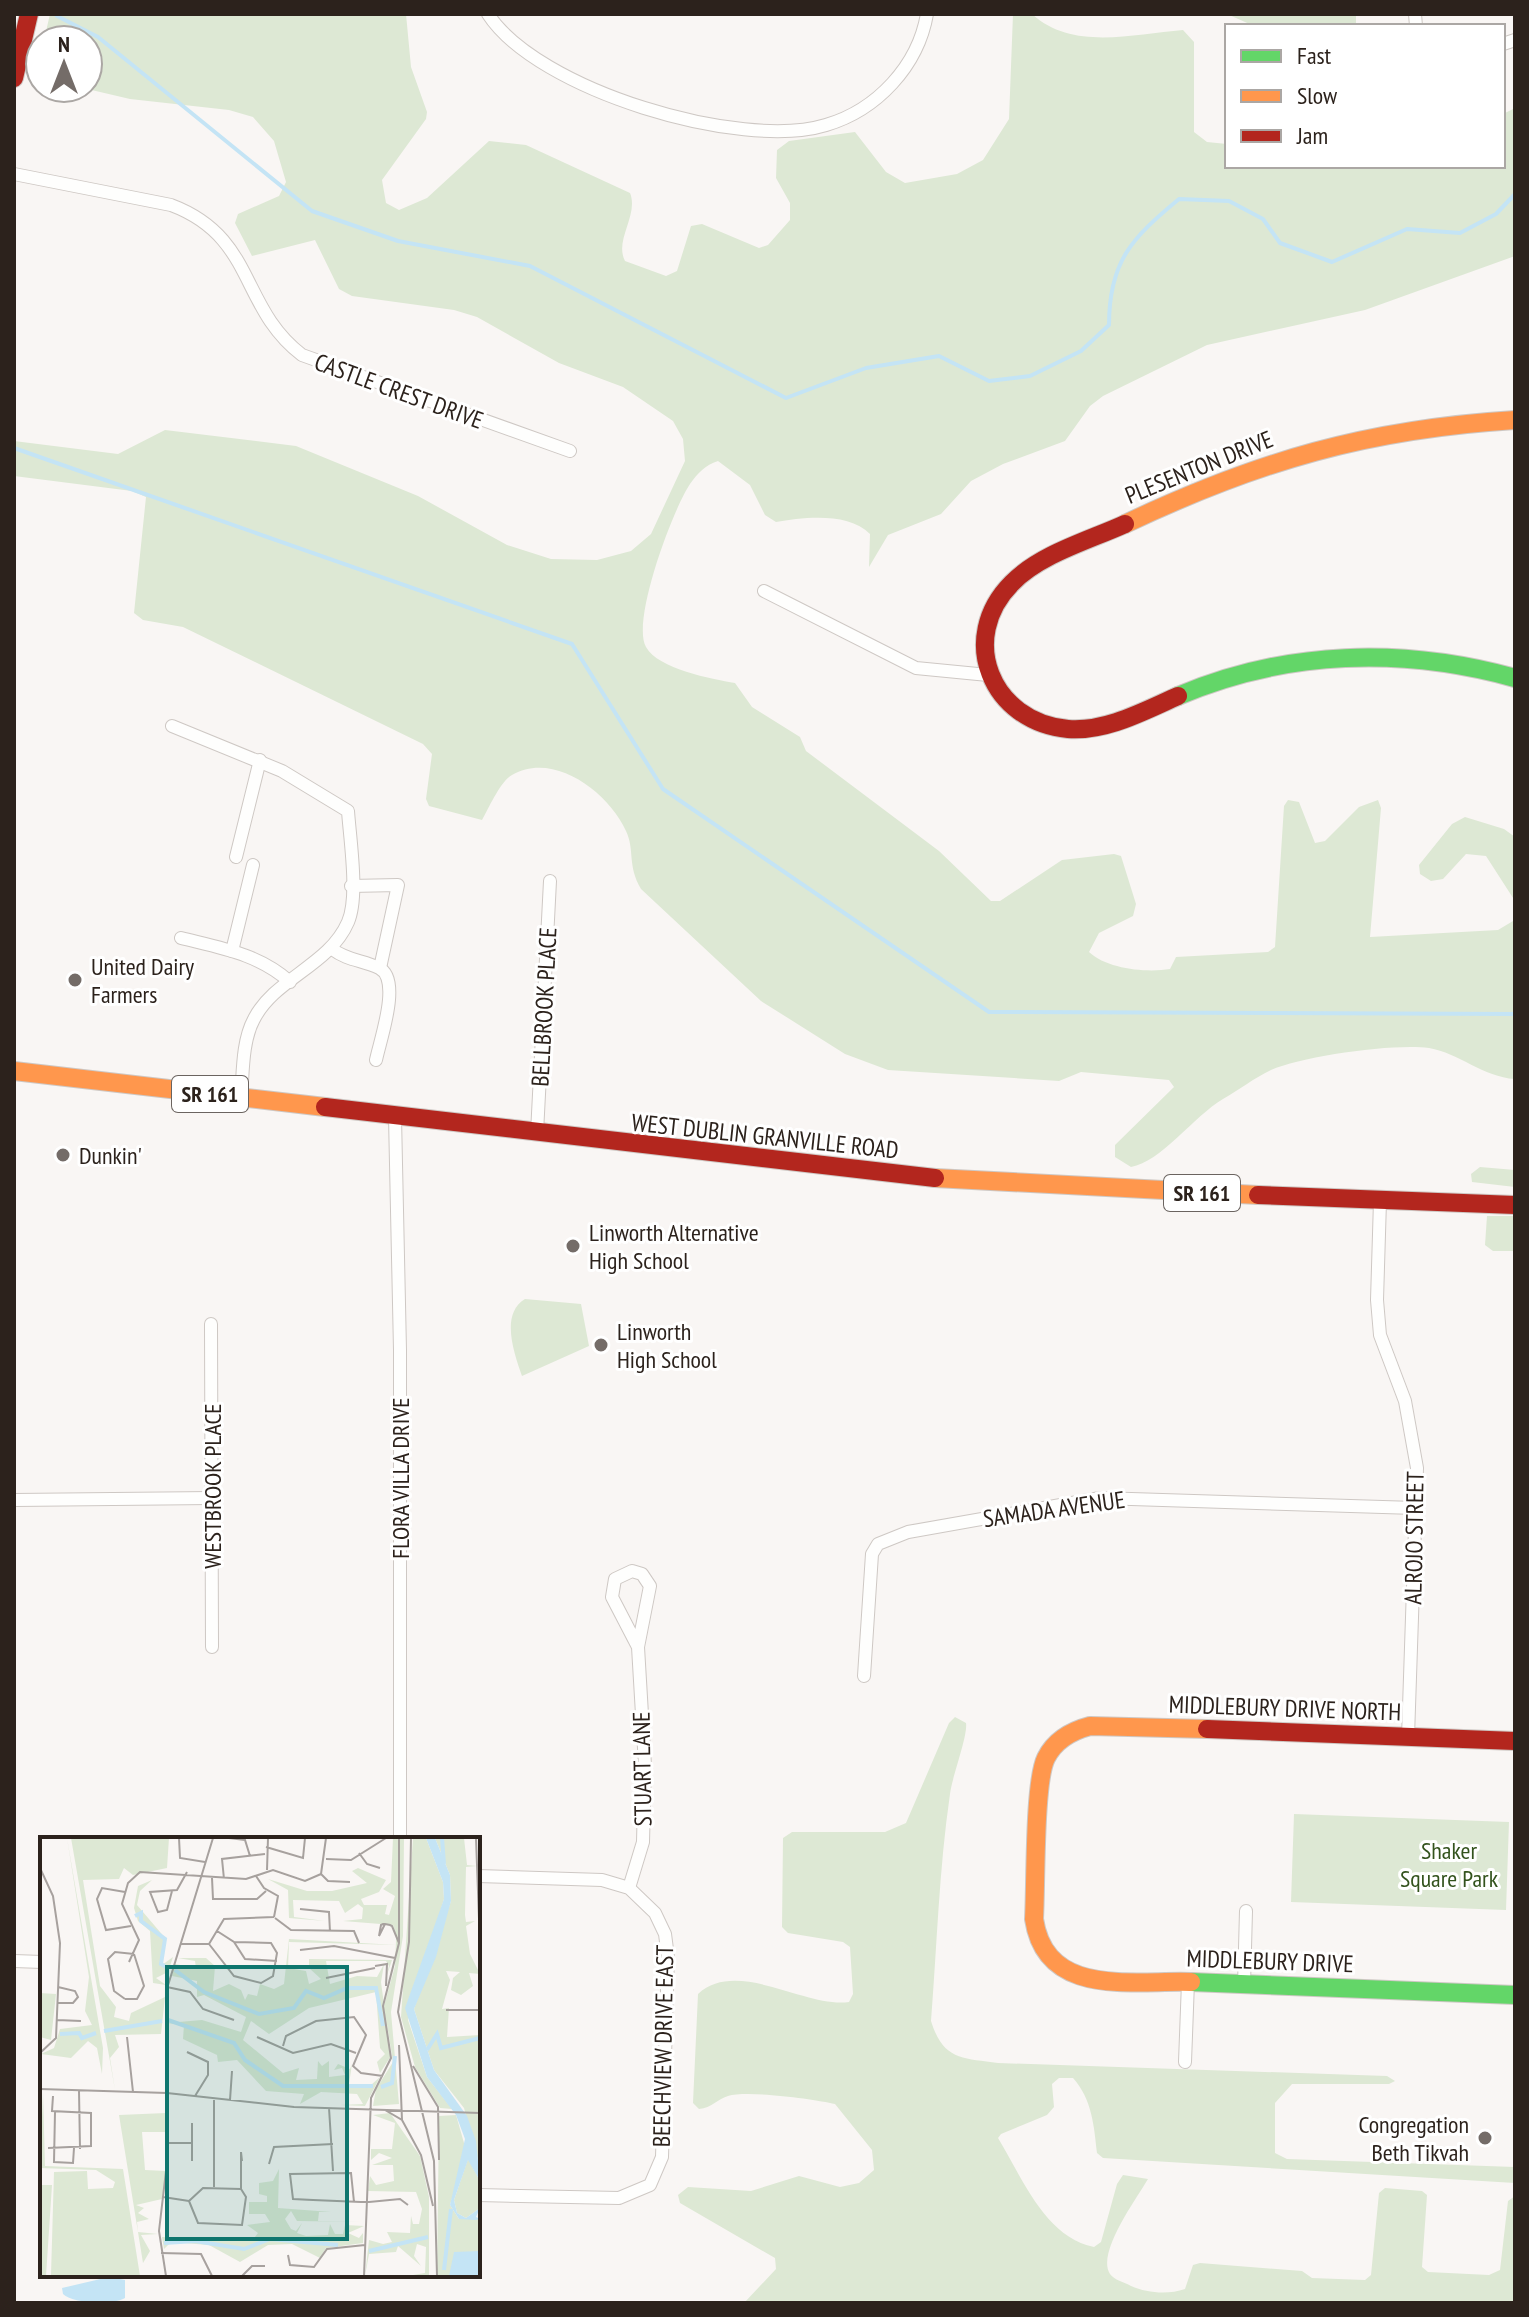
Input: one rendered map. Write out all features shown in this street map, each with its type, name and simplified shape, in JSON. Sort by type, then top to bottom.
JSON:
[{"type":"street","points":[[14,78],[29,14]]},
{"type":"street","points":[[488,14],[503,33],[569,78],[641,108],[706,124],[798,131],[840,120],[877,99],[909,62],[927,14]]},
{"type":"street","name":"CASTLE CREST DRIVE","points":[[14,174],[171,205],[192,213],[230,244],[271,325],[302,355],[570,451]]},
{"type":"street","name":"PLESENTON DRIVE","points":[[988,675],[985,636],[993,608],[1011,584],[1034,568],[1095,538],[1271,460],[1375,436],[1515,420]]},
{"type":"street","points":[[764,591],[916,668],[988,675],[1007,703],[1035,722],[1072,730],[1108,722],[1204,685],[1290,662],[1338,657],[1399,657],[1456,662],[1515,678]]},
{"type":"street","points":[[172,726],[260,760],[335,800],[348,811],[349,920],[332,949],[290,982],[254,1017],[246,1041],[241,1098]]},
{"type":"street","points":[[236,857],[260,760]]},
{"type":"street","points":[[232,951],[253,865]]},
{"type":"street","name":"BELLBROOK PLACE","points":[[537,1133],[550,881]]},
{"type":"street","points":[[351,886],[398,885],[380,968]]},
{"type":"street","points":[[181,938],[264,962],[290,982]]},
{"type":"street","points":[[332,949],[344,958],[380,968],[388,977],[391,989],[376,1060]]},
{"type":"street","name":"WEST DUBLIN GRANVILLE ROAD","points":[[14,1071],[945,1179],[1515,1205]]},
{"type":"street","name":"FLORA VILLA DRIVE","points":[[395,1117],[400,1350],[400,1837]]},
{"type":"street","name":"ALROJO STREET","points":[[1380,1201],[1377,1300],[1380,1335],[1405,1401],[1417,1468],[1408,1737]]},
{"type":"street","name":"WESTBROOK PLACE","points":[[211,1324],[212,1647]]},
{"type":"street","points":[[14,1500],[212,1498]]},
{"type":"street","name":"SAMADA AVENUE","points":[[864,1676],[872,1554],[878,1544],[908,1532],[1100,1498],[1415,1508]]},
{"type":"street","name":"STUART LANE","points":[[629,1888],[643,1842],[645,1765],[638,1647],[650,1586],[642,1574],[632,1571],[615,1579],[612,1597],[638,1647]]},
{"type":"street","name":"MIDDLEBURY DRIVE NORTH","points":[[1038,1942],[1034,1919],[1039,1780],[1044,1758],[1058,1740],[1077,1728],[1100,1725],[1515,1741]]},
{"type":"street","points":[[480,1876],[602,1880],[629,1888]]},
{"type":"street","name":"BEECHVIEW DRIVE EAST","points":[[480,2195],[623,2197],[650,2185],[661,2162],[668,1957],[661,1922],[643,1899],[629,1888]]},
{"type":"street","points":[[1244,1985],[1246,1911]]},
{"type":"street","name":"MIDDLEBURY DRIVE","points":[[1038,1942],[1050,1961],[1074,1976],[1515,1995]]},
{"type":"street","points":[[14,1961],[40,1962]]},
{"type":"street","points":[[1185,2062],[1188,1982]]},
{"type":"green space","points":[[50,14],[406,14],[411,67],[427,112],[426,119],[382,180],[386,203],[399,210],[427,198],[489,141],[526,145],[630,193],[631,210],[622,245],[625,261],[666,276],[677,271],[691,226],[702,224],[759,248],[768,245],[790,220],[790,203],[776,178],[777,150],[789,141],[855,132],[886,172],[905,183],[957,174],[983,160],[1009,119],[1013,14],[1032,14],[1065,33],[1084,36],[1124,36],[1183,30],[1194,42],[1194,132],[1207,142],[1225,144],[1225,168],[1505,168],[1505,113],[1515,108],[1515,256],[1365,310],[1207,345],[1103,396],[1090,406],[1065,441],[1003,464],[971,481],[941,514],[888,535],[869,567],[870,534],[861,527],[826,518],[776,522],[765,515],[750,485],[718,461],[713,463],[690,484],[674,516],[649,591],[643,634],[652,655],[673,667],[735,683],[752,707],[800,737],[806,751],[939,851],[991,901],[1000,901],[1062,860],[1114,854],[1121,856],[1136,904],[1133,916],[1099,933],[1089,952],[1116,966],[1161,970],[1170,969],[1176,957],[1268,952],[1275,947],[1284,806],[1288,800],[1299,802],[1315,843],[1325,841],[1359,807],[1378,800],[1381,808],[1370,937],[1498,930],[1513,921],[1515,913],[1515,1079],[1492,1074],[1429,1048],[1372,1049],[1304,1060],[1271,1070],[1253,1080],[1212,1107],[1154,1157],[1131,1167],[1115,1157],[1115,1145],[1174,1087],[1169,1080],[1081,1072],[1059,1081],[888,1070],[845,1054],[761,1001],[641,889],[634,872],[629,838],[618,816],[578,779],[545,768],[528,769],[512,775],[499,789],[482,820],[429,806],[426,799],[432,754],[423,744],[183,627],[143,620],[134,613],[146,497],[132,491],[14,476],[14,441],[118,454],[165,430],[296,446],[418,496],[507,545],[551,559],[597,560],[631,551],[651,534],[685,461],[683,439],[673,421],[623,387],[559,363],[477,317],[454,310],[352,296],[339,289],[315,240],[252,256],[235,223],[238,214],[279,196],[286,182],[274,141],[253,117],[229,110],[130,99],[104,93],[104,24],[48,24]]},
{"type":"green space","points":[[1227,14],[1356,14],[1356,24],[1250,24]]},
{"type":"green space","points":[[1465,817],[1504,829],[1515,837],[1515,901],[1486,856],[1466,854],[1443,879],[1431,881],[1420,874],[1419,865],[1452,824]]},
{"type":"green space","points":[[1480,1167],[1515,1170],[1515,1187],[1472,1182],[1471,1174]]},
{"type":"green space","points":[[1487,1216],[1515,1216],[1515,1251],[1493,1251],[1485,1245]]},
{"type":"green space","points":[[525,1299],[581,1304],[589,1346],[522,1376],[511,1324],[517,1306]]},
{"type":"green space","points":[[955,1717],[966,1723],[966,1729],[951,1787],[946,1822],[931,2021],[941,2043],[948,2050],[964,2058],[998,2063],[1387,2076],[1395,2081],[1389,2084],[1292,2084],[1275,2103],[1275,2153],[1287,2159],[1515,2167],[1515,2183],[1103,2158],[1097,2153],[1091,2113],[1084,2095],[1073,2078],[1059,2078],[1052,2084],[1054,2107],[1047,2115],[998,2138],[1026,2188],[1049,2219],[1062,2232],[1094,2247],[1101,2242],[1117,2184],[1123,2175],[1148,2179],[1113,2240],[1107,2265],[1110,2274],[1119,2281],[1165,2293],[1185,2289],[1193,2265],[1200,2263],[1302,2271],[1312,2278],[1365,2280],[1371,2275],[1379,2193],[1385,2188],[1422,2191],[1427,2195],[1422,2267],[1428,2272],[1489,2275],[1500,2270],[1508,2201],[1515,2196],[1515,2303],[744,2303],[776,2269],[775,2258],[680,2203],[678,2195],[688,2187],[751,2191],[799,2176],[840,2187],[859,2183],[874,2170],[872,2150],[835,2104],[781,2096],[737,2094],[699,2109],[693,2103],[698,1994],[714,1984],[751,1982],[831,2002],[849,2002],[853,1994],[850,1947],[843,1942],[788,1933],[782,1927],[783,1838],[792,1832],[885,1832],[906,1823],[949,1723]]},
{"type":"green space","name":"Shaker Square Park","points":[[1294,1814],[1509,1822],[1506,1910],[1291,1902]]},
{"type":"water","points":[[109,2277],[125,2280],[125,2298],[94,2302],[75,2300],[63,2294],[62,2288]]},
{"type":"waterway","points":[[57,16],[98,37],[312,211],[398,241],[530,266],[786,398],[866,368],[939,356],[989,381],[1030,376],[1081,351],[1109,325],[1113,284],[1126,253],[1148,226],[1179,199],[1229,201],[1263,219],[1280,243],[1332,262],[1407,229],[1460,233],[1496,214],[1515,194]]},
{"type":"waterway","points":[[14,448],[572,644],[663,789],[989,1012],[1515,1014]]},
{"type":"traffic: fast","points":[[1178,696],[1260,669],[1345,658],[1430,661],[1515,678]]},
{"type":"traffic: fast","points":[[1191,1982],[1515,1995]]},
{"type":"traffic: slow","points":[[1125,524],[1221,482],[1315,452],[1411,431],[1515,420]]},
{"type":"traffic: slow","points":[[14,1071],[325,1107]]},
{"type":"traffic: slow","points":[[935,1178],[1258,1195]]},
{"type":"traffic: slow","points":[[1191,1982],[1094,1979],[1073,1973],[1055,1962],[1042,1944],[1034,1919],[1037,1811],[1046,1758],[1054,1746],[1070,1734],[1090,1726],[1207,1729]]},
{"type":"traffic: jam","points":[[14,78],[29,14]]},
{"type":"traffic: jam","points":[[1125,524],[1051,556],[1012,583],[995,605],[987,628],[985,652],[990,674],[1002,694],[1019,711],[1041,723],[1068,729],[1111,724],[1178,696]]},
{"type":"traffic: jam","points":[[325,1107],[935,1178]]},
{"type":"traffic: jam","points":[[1258,1195],[1515,1205]]},
{"type":"traffic: jam","points":[[1207,1729],[1515,1741]]},
{"type":"place","name":"United Dairy Farmers","points":[[75,980]]},
{"type":"place","name":"Dunkin'","points":[[63,1155]]},
{"type":"place","name":"Linworth Alternative High School","points":[[573,1246]]},
{"type":"place","name":"Linworth High School","points":[[601,1345]]},
{"type":"place","name":"Congregation Beth Tikvah","points":[[1485,2138]]}]
